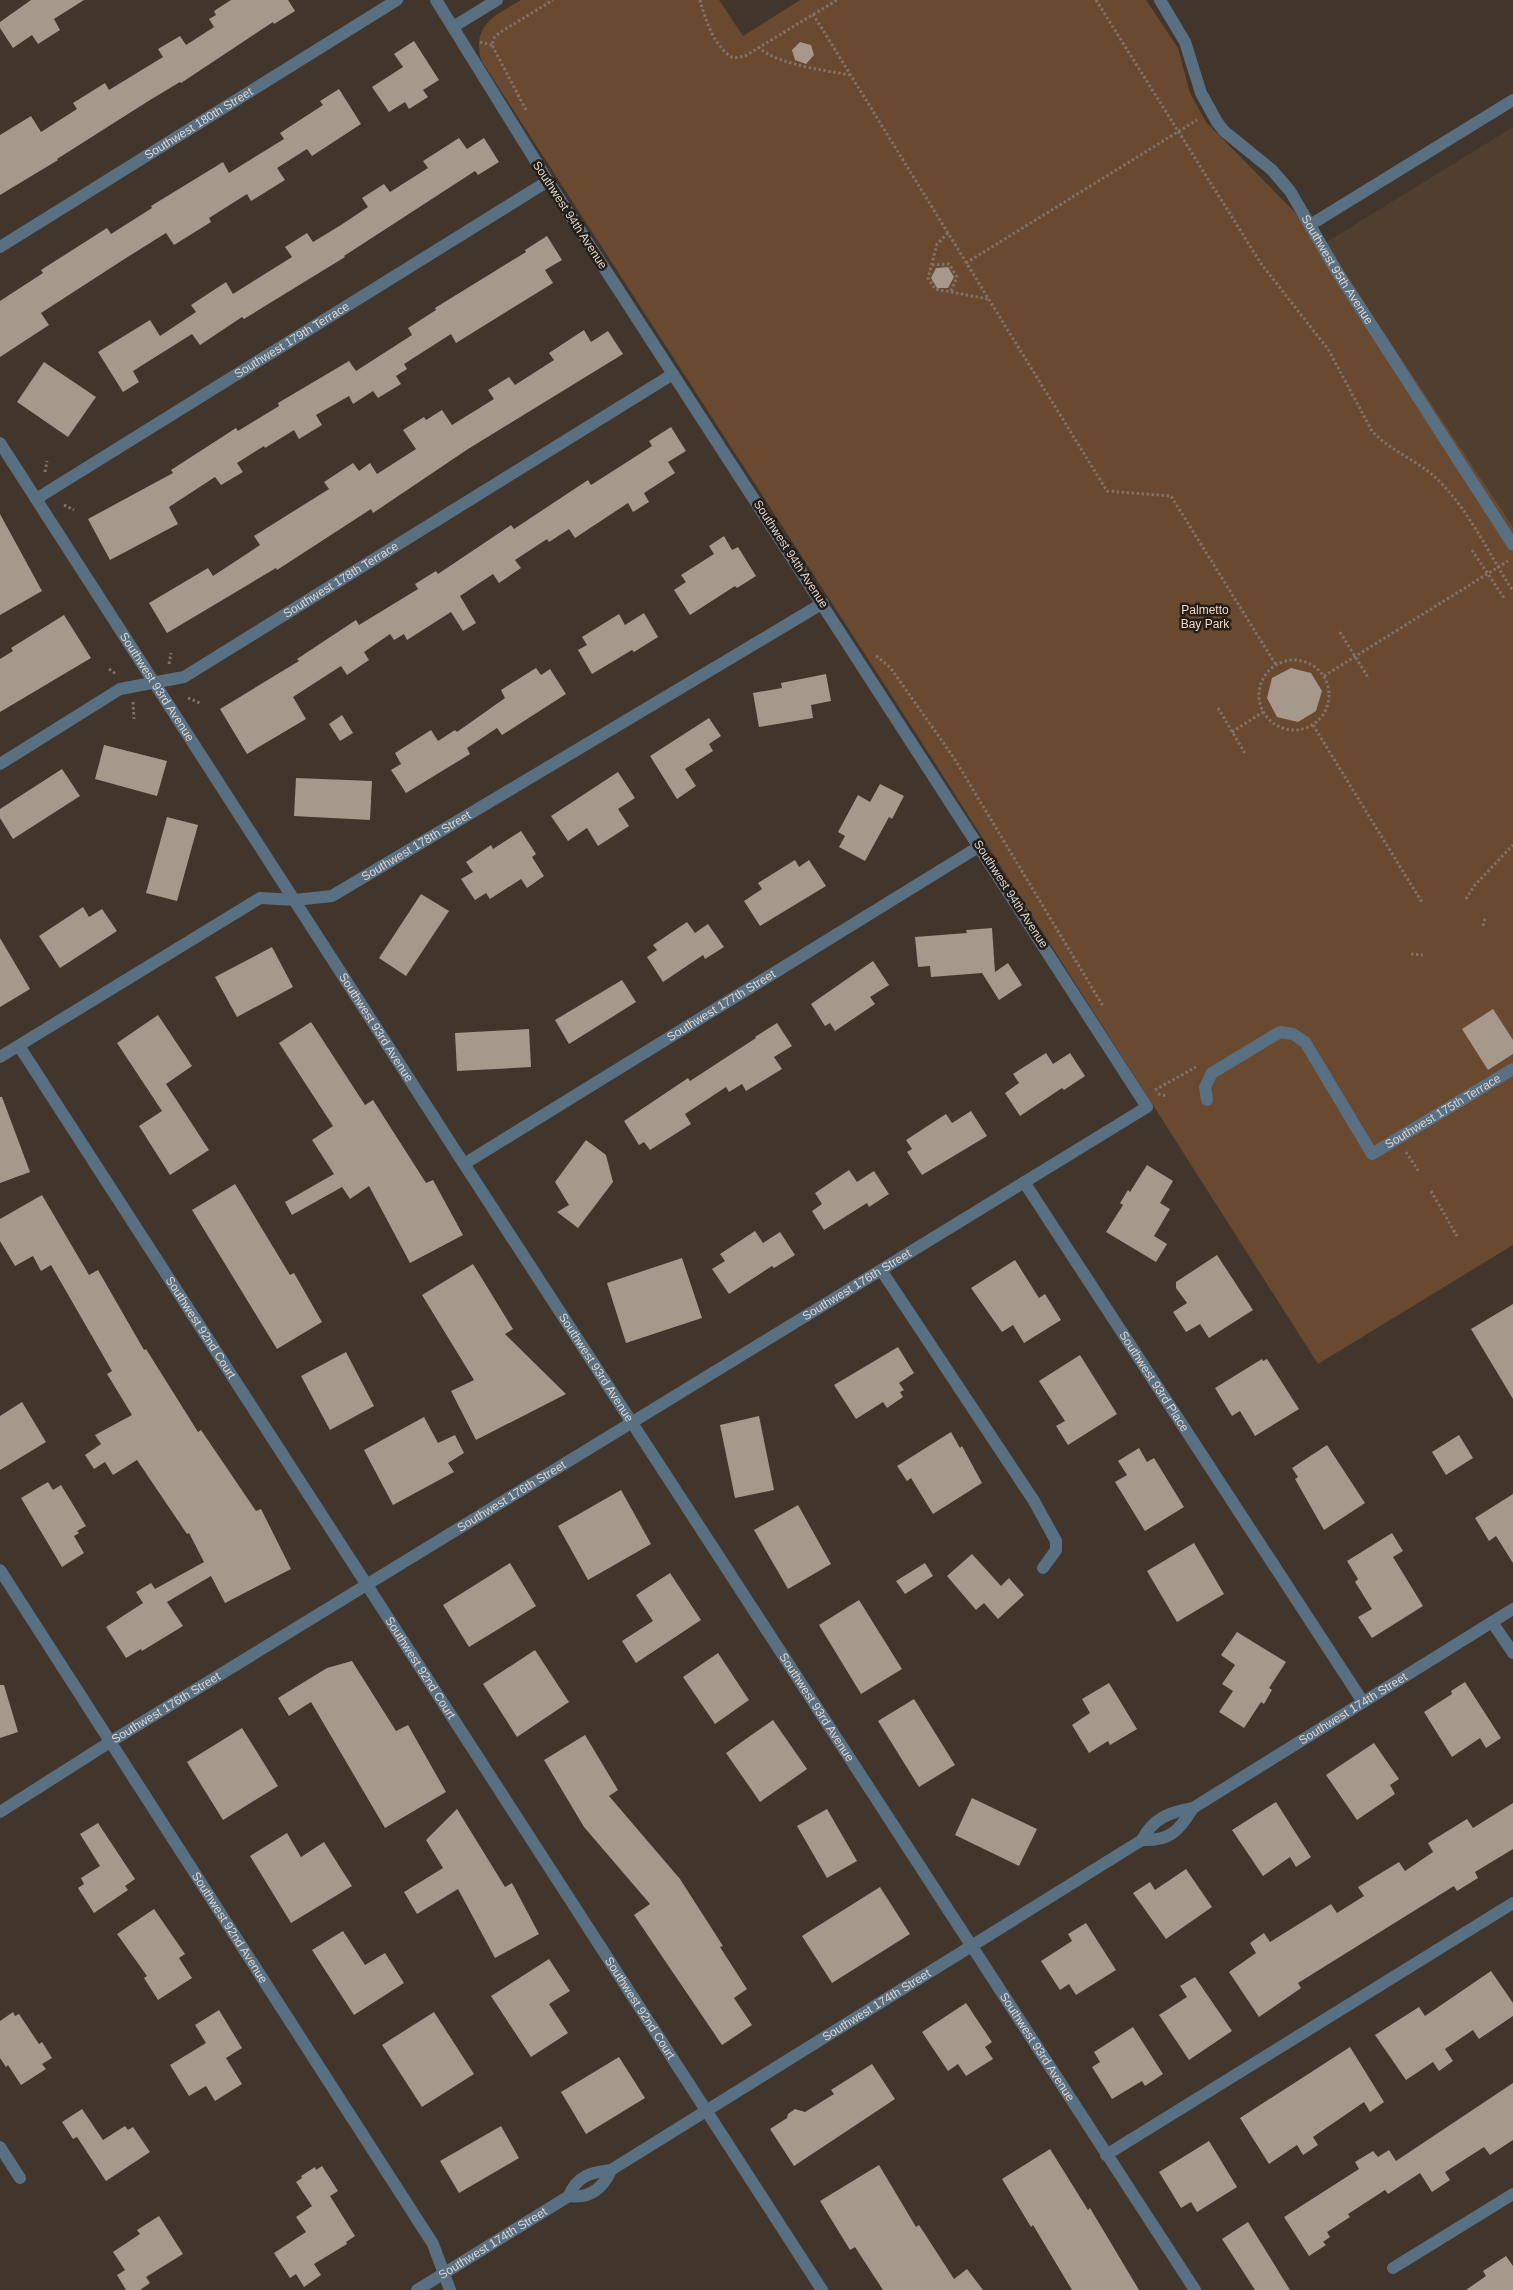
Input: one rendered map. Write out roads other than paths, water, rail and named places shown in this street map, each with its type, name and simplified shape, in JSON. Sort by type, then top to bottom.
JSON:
[{"type":"street","name":"Southwest 180th Street","points":[[0,247],[397,0]]},
{"type":"street","name":"Southwest 94th Avenue","points":[[436,0],[548,181],[823,603],[1147,1107],[1024,1182]]},
{"type":"street","points":[[453,27],[497,0]]},
{"type":"street","name":"Southwest 95th Avenue","points":[[1160,0],[1185,42],[1201,93],[1217,122],[1282,180],[1336,270],[1513,545]]},
{"type":"street","points":[[1310,225],[1513,100]]},
{"type":"street","name":"Southwest 179th Terrace","points":[[36,499],[548,181]]},
{"type":"street","name":"Southwest 178th Terrace","points":[[0,764],[120,689],[184,677],[673,374]]},
{"type":"street","name":"Southwest 93rd Avenue","points":[[0,443],[464,1164],[1195,2290]]},
{"type":"street","name":"Southwest 178th Street","points":[[0,1057],[260,898],[295,900],[332,896],[823,603]]},
{"type":"street","name":"Southwest 177th Street","points":[[464,1164],[980,846]]},
{"type":"street","name":"Southwest 175th Terrace","points":[[1207,1100],[1205,1087],[1212,1074],[1280,1032],[1293,1034],[1305,1042],[1372,1154],[1513,1069]]},
{"type":"street","name":"Southwest 92nd Court","points":[[19,1046],[822,2290]]},
{"type":"street","name":"Southwest 176th Street","points":[[0,1812],[110,1742],[1024,1182]]},
{"type":"street","name":"Southwest 93rd Place","points":[[1024,1182],[1363,1702]]},
{"type":"street","points":[[882,1270],[1034,1501],[1056,1541],[1056,1550],[1043,1568]]},
{"type":"street","name":"Southwest 92nd Avenue","points":[[0,1570],[433,2244],[450,2290]]},
{"type":"street","name":"Southwest 174th Street","points":[[417,2290],[569,2196],[577,2181],[585,2176],[611,2170],[1142,1840],[1150,1826],[1161,1817],[1171,1812],[1193,1808],[1513,1609]]},
{"type":"street","points":[[1492,1622],[1513,1653]]},
{"type":"street","name":"Southwest 174th Street","points":[[1142,1840],[1155,1840],[1171,1835],[1183,1824],[1193,1808]]},
{"type":"street","points":[[1106,2155],[1513,1903]]},
{"type":"street","points":[[0,2147],[20,2178]]},
{"type":"street","name":"Southwest 174th Street","points":[[569,2196],[578,2197],[594,2192],[606,2181],[611,2170]]},
{"type":"street","points":[[1393,2268],[1513,2194]]},
{"type":"park label","name":"Palmetto Bay Park","points":[[1205,617]]}]
